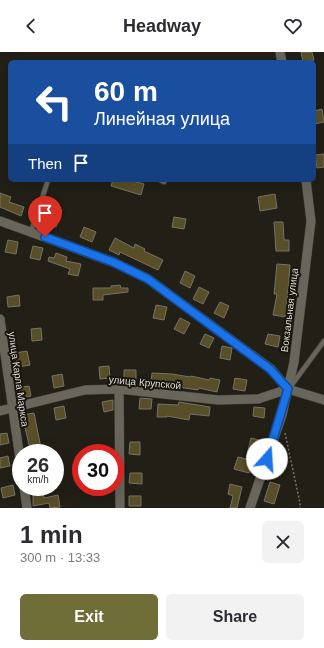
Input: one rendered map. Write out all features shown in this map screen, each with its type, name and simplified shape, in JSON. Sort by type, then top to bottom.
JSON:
[{"type":"street","name":"Вокзальная улица","points":[[250,508],[282,415],[294,362],[311,221],[306,182]]},
{"type":"street","points":[[0,222],[113,262],[148,279],[270,369],[288,389],[324,400]]},
{"type":"street","name":"улица Карла Маркса","points":[[0,319],[18,444]]},
{"type":"street","points":[[119,389],[120,508]]},
{"type":"street","name":"улица Крупской","points":[[0,411],[85,390],[119,389],[218,400],[258,399],[288,389]]},
{"type":"street","points":[[25,496],[27,508]]},
{"type":"lane","points":[[31,232],[47,182]]},
{"type":"lane","points":[[288,389],[324,342]]},
{"type":"path","points":[[285,430],[300,508]]},
{"type":"building","points":[[301,52],[312,52],[314,60],[303,60]]},
{"type":"building","points":[[322,109],[324,122],[316,124],[316,110]]},
{"type":"building","points":[[324,154],[324,167],[317,168],[316,155]]},
{"type":"building","points":[[112,182],[137,182],[144,184],[141,195],[111,186]]},
{"type":"building","points":[[0,193],[11,197],[9,202],[24,207],[21,216],[0,207]]},
{"type":"building","points":[[275,194],[277,208],[260,211],[258,197]]},
{"type":"building","points":[[48,205],[62,210],[56,227],[42,222]]},
{"type":"building","points":[[174,217],[186,219],[184,229],[172,227]]},
{"type":"building","points":[[274,222],[283,222],[284,240],[289,240],[289,251],[276,251]]},
{"type":"building","points":[[84,227],[96,232],[92,242],[80,237]]},
{"type":"building","points":[[115,238],[134,248],[135,244],[145,249],[144,251],[163,260],[158,270],[120,252],[119,255],[109,250]]},
{"type":"building","points":[[8,240],[18,242],[16,254],[5,252]]},
{"type":"building","points":[[33,246],[43,248],[40,260],[30,258]]},
{"type":"building","points":[[56,253],[67,257],[66,261],[81,264],[78,276],[68,274],[70,269],[48,261],[49,257],[54,258]]},
{"type":"building","points":[[277,264],[290,265],[286,317],[273,315],[277,294],[274,294]]},
{"type":"building","points":[[185,271],[195,276],[190,288],[180,283]]},
{"type":"building","points":[[120,285],[121,288],[128,288],[128,292],[103,295],[103,300],[93,300],[93,288],[111,288],[111,286]]},
{"type":"building","points":[[199,287],[209,292],[203,304],[193,299]]},
{"type":"building","points":[[19,295],[20,306],[8,307],[7,297]]},
{"type":"building","points":[[220,302],[229,306],[224,318],[214,313]]},
{"type":"building","points":[[156,305],[167,307],[164,320],[153,318]]},
{"type":"building","points":[[180,318],[190,323],[184,334],[174,329]]},
{"type":"building","points":[[41,328],[42,340],[32,341],[31,329]]},
{"type":"building","points":[[205,334],[214,338],[209,348],[200,344]]},
{"type":"building","points":[[268,334],[280,336],[278,347],[265,344]]},
{"type":"building","points":[[222,346],[232,348],[230,360],[220,358]]},
{"type":"building","points":[[27,351],[30,365],[18,367],[15,353]]},
{"type":"building","points":[[109,366],[110,378],[100,379],[99,367]]},
{"type":"building","points":[[124,370],[136,370],[136,381],[124,380]]},
{"type":"building","points":[[152,373],[220,380],[217,392],[199,388],[198,390],[151,383]]},
{"type":"building","points":[[62,374],[64,386],[54,388],[52,376]]},
{"type":"building","points":[[235,378],[247,380],[245,391],[233,389]]},
{"type":"building","points":[[29,386],[31,396],[19,398],[17,388]]},
{"type":"building","points":[[140,398],[152,399],[151,409],[139,409]]},
{"type":"building","points":[[113,400],[113,410],[104,412],[102,402]]},
{"type":"building","points":[[179,402],[210,407],[209,416],[190,414],[189,420],[167,416],[157,417],[158,404],[178,405]]},
{"type":"building","points":[[64,406],[66,418],[56,420],[54,408]]},
{"type":"building","points":[[254,407],[265,408],[264,418],[253,416]]},
{"type":"building","points":[[34,413],[40,444],[29,444],[22,415]]},
{"type":"building","points":[[7,433],[9,443],[0,445],[0,434]]},
{"type":"building","points":[[251,438],[263,441],[261,451],[255,449],[249,473],[234,469],[238,457],[246,459]]},
{"type":"building","points":[[130,442],[140,442],[140,455],[129,454]]},
{"type":"building","points":[[8,456],[10,466],[0,468],[0,458]]},
{"type":"building","points":[[130,473],[142,473],[142,484],[129,483]]},
{"type":"building","points":[[270,482],[280,485],[274,504],[264,501]]},
{"type":"building","points":[[230,484],[242,487],[237,508],[230,508],[233,496],[228,494]]},
{"type":"building","points":[[12,485],[12,496],[3,498],[1,488]]},
{"type":"building","points":[[33,496],[44,496],[44,498],[58,496],[60,507],[50,508],[49,503],[33,506]]},
{"type":"building","points":[[129,496],[141,496],[141,506],[129,506]]},
{"type":"route","points":[[45,237],[113,262],[148,279],[270,369],[288,389],[282,415],[267,459]]}]
